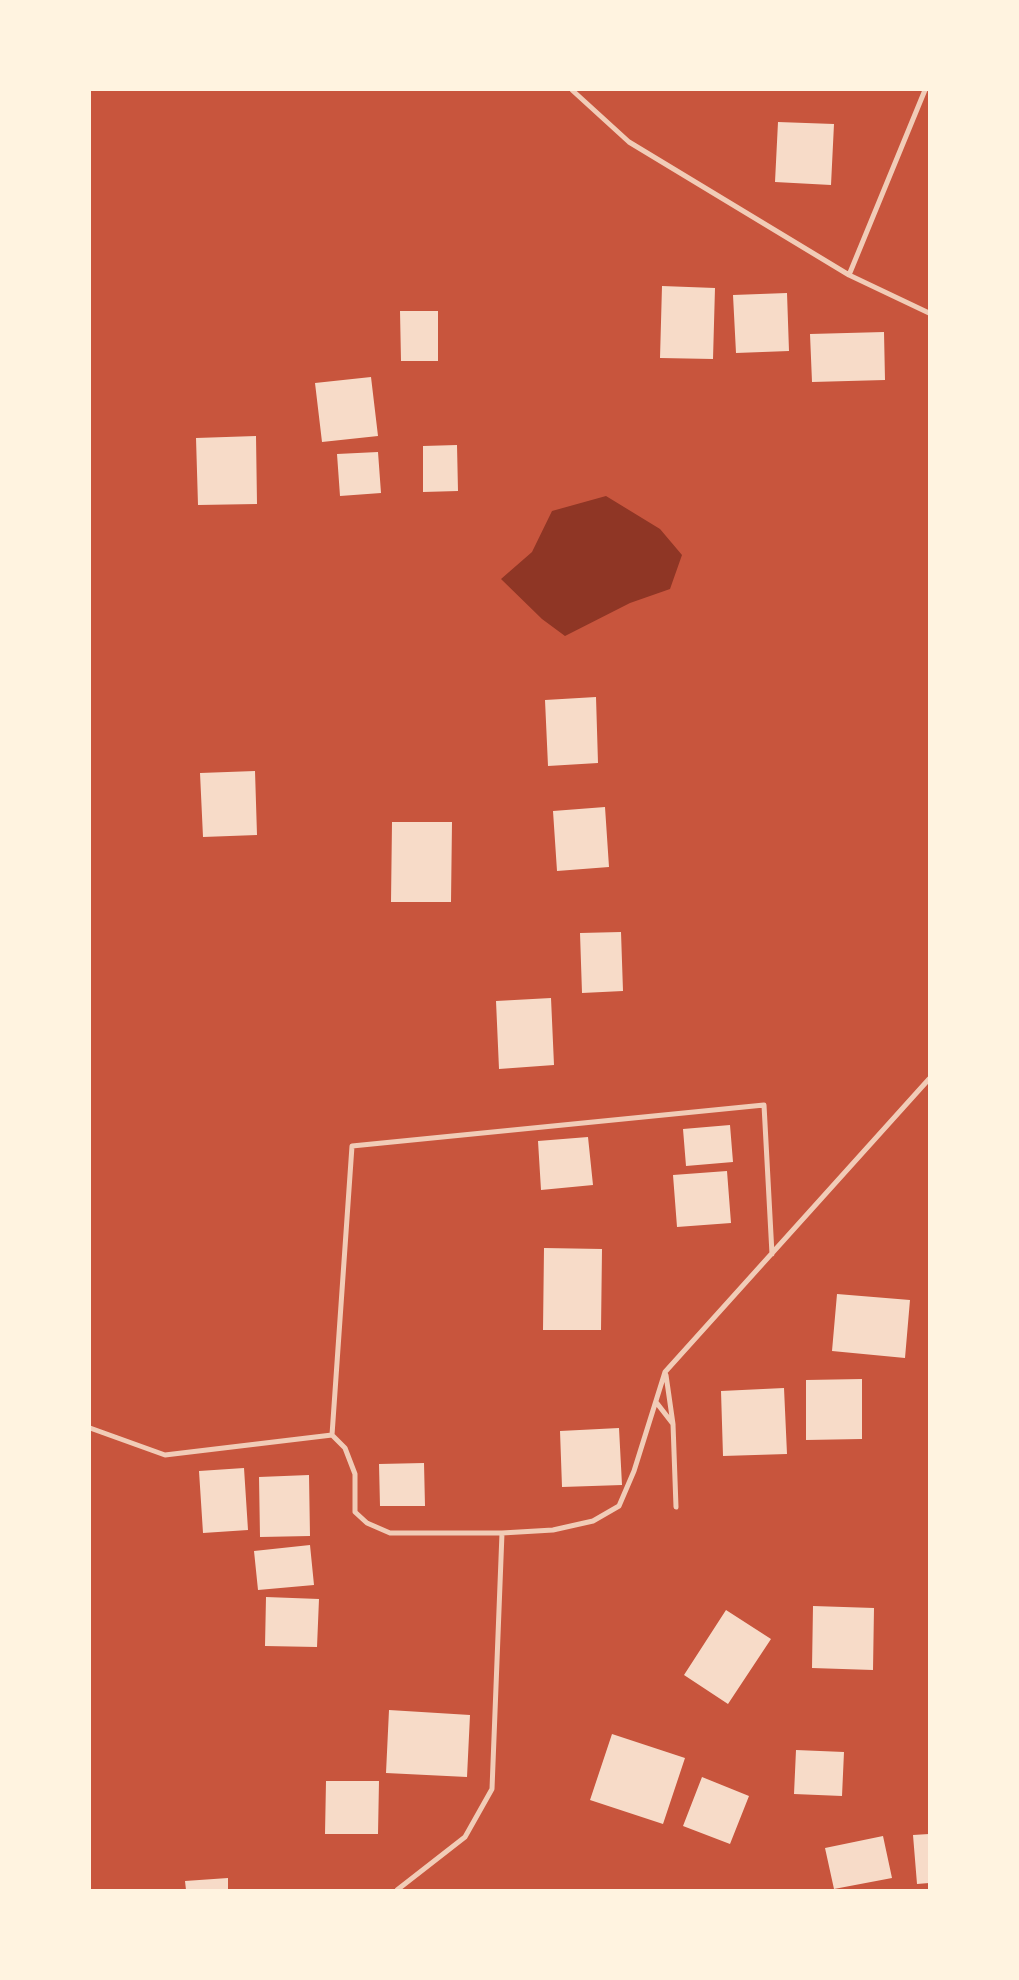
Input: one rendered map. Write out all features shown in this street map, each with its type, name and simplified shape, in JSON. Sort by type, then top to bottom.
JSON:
[{"type":"street","points":[[572,90],[629,142],[848,275],[929,313]]},
{"type":"street","points":[[848,275],[925,90]]},
{"type":"street","points":[[772,1254],[764,1105],[352,1146],[332,1435],[345,1448],[355,1474],[355,1512],[367,1523],[390,1533],[502,1533],[553,1530],[593,1521],[619,1506],[634,1471],[665,1372],[772,1254],[929,1079]]},
{"type":"street","points":[[665,1372],[674,1424],[676,1507]]},
{"type":"street","points":[[656,1402],[674,1424]]},
{"type":"street","points":[[90,1428],[165,1455],[332,1435]]},
{"type":"street","points":[[397,1890],[465,1837],[492,1789],[502,1533]]},
{"type":"shaded area","points":[[606,496],[660,529],[682,555],[670,589],[630,603],[565,636],[542,619],[501,579],[532,552],[552,511]]},
{"type":"building","points":[[778,122],[834,124],[831,185],[775,182]]},
{"type":"building","points":[[662,286],[715,288],[713,359],[660,358]]},
{"type":"building","points":[[787,293],[789,351],[736,353],[733,295]]},
{"type":"building","points":[[400,311],[438,311],[438,361],[401,361]]},
{"type":"building","points":[[884,332],[885,380],[812,382],[810,334]]},
{"type":"building","points":[[371,377],[378,436],[322,442],[315,383]]},
{"type":"building","points":[[256,436],[257,504],[198,505],[196,438]]},
{"type":"building","points":[[457,445],[458,491],[423,492],[423,446]]},
{"type":"building","points":[[378,452],[381,493],[340,496],[337,454]]},
{"type":"building","points":[[596,697],[598,763],[548,766],[545,700]]},
{"type":"building","points":[[255,771],[257,835],[203,837],[200,773]]},
{"type":"building","points":[[605,807],[609,867],[557,871],[553,811]]},
{"type":"building","points":[[392,822],[452,822],[451,902],[391,902]]},
{"type":"building","points":[[621,932],[623,991],[582,993],[580,933]]},
{"type":"building","points":[[551,998],[554,1065],[499,1069],[496,1001]]},
{"type":"building","points":[[730,1125],[733,1162],[686,1166],[683,1129]]},
{"type":"building","points":[[588,1137],[593,1185],[541,1190],[538,1141]]},
{"type":"building","points":[[727,1171],[731,1223],[677,1227],[673,1175]]},
{"type":"building","points":[[544,1248],[602,1249],[601,1330],[543,1330]]},
{"type":"building","points":[[837,1294],[910,1300],[905,1358],[832,1351]]},
{"type":"building","points":[[862,1379],[862,1439],[806,1440],[806,1380]]},
{"type":"building","points":[[784,1388],[787,1454],[723,1456],[721,1391]]},
{"type":"building","points":[[619,1428],[622,1485],[562,1487],[560,1431]]},
{"type":"building","points":[[424,1463],[425,1506],[380,1506],[379,1464]]},
{"type":"building","points":[[244,1468],[248,1530],[203,1533],[199,1471]]},
{"type":"building","points":[[309,1475],[310,1536],[260,1537],[259,1477]]},
{"type":"building","points":[[310,1545],[314,1585],[258,1590],[254,1551]]},
{"type":"building","points":[[266,1597],[319,1599],[317,1647],[265,1646]]},
{"type":"building","points":[[813,1606],[874,1608],[873,1670],[812,1668]]},
{"type":"building","points":[[726,1610],[771,1639],[728,1704],[684,1675]]},
{"type":"building","points":[[389,1710],[470,1715],[467,1777],[386,1773]]},
{"type":"building","points":[[612,1734],[685,1758],[663,1824],[590,1800]]},
{"type":"building","points":[[796,1750],[844,1752],[842,1796],[794,1794]]},
{"type":"building","points":[[702,1777],[749,1796],[730,1844],[683,1826]]},
{"type":"building","points":[[326,1781],[379,1781],[378,1834],[325,1834]]},
{"type":"building","points":[[929,1834],[929,1883],[917,1884],[913,1835]]},
{"type":"building","points":[[883,1836],[892,1878],[834,1889],[825,1848]]},
{"type":"building","points":[[228,1878],[228,1890],[186,1890],[185,1881]]}]
